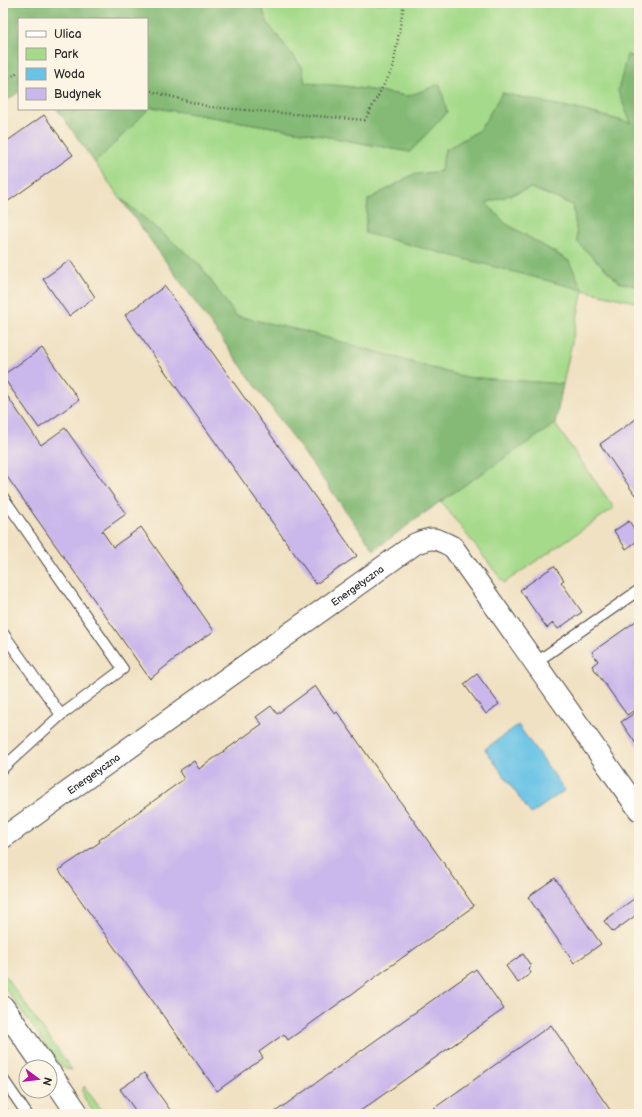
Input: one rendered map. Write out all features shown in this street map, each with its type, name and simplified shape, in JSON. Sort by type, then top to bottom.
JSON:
[{"type":"street","name":"Energetyczna","points":[[3,838],[415,544],[430,538],[441,541],[453,548],[639,810]]},
{"type":"street","points":[[3,1007],[40,1059]]},
{"type":"street","points":[[58,1085],[78,1114]]},
{"type":"lane","points":[[3,497],[123,669],[61,715],[3,768]]},
{"type":"lane","points":[[535,663],[639,590]]},
{"type":"lane","points":[[3,633],[61,715]]},
{"type":"lane","points":[[3,1079],[27,1114]]},
{"type":"path","points":[[148,90],[210,107],[364,120],[393,68],[404,3]]},
{"type":"path","points":[[3,83],[18,72]]},
{"type":"green space","points":[[3,3],[260,3],[268,24],[302,67],[305,83],[345,86],[408,96],[440,84],[447,112],[410,152],[302,132],[151,107],[148,110],[148,18],[18,18],[18,93],[3,103]]},
{"type":"green space","points":[[260,3],[623,3],[639,6],[639,58],[628,55],[631,123],[502,93],[480,130],[445,150],[441,171],[412,175],[368,200],[365,233],[569,261],[505,223],[486,203],[531,188],[573,205],[578,243],[619,282],[639,287],[639,303],[583,290],[563,384],[464,377],[303,331],[236,316],[199,264],[120,198],[95,163],[151,107],[302,132],[410,152],[440,85],[408,96],[345,86],[304,83],[302,67],[268,24]]},
{"type":"green space","points":[[627,55],[639,58],[639,287],[619,282],[578,243],[573,205],[531,188],[486,203],[505,223],[569,261],[583,290],[365,233],[368,200],[412,175],[441,171],[445,150],[480,130],[502,93],[631,123],[618,91]]},
{"type":"green space","points":[[58,110],[148,110],[95,163]]},
{"type":"green space","points":[[120,198],[199,264],[236,316],[303,331],[464,377],[563,384],[555,424],[441,501],[374,550]]},
{"type":"green space","points":[[555,424],[614,508],[504,583],[441,501]]},
{"type":"green space","points":[[3,973],[72,1070],[66,1069],[60,1065],[58,1059],[56,1059],[3,984]]},
{"type":"green space","points":[[84,1086],[104,1114],[95,1114],[84,1097]]},
{"type":"water","points":[[518,725],[565,790],[531,814],[485,749]]},
{"type":"building","points":[[44,115],[73,155],[3,205],[3,144]]},
{"type":"building","points":[[70,260],[95,297],[69,316],[43,279]]},
{"type":"building","points":[[165,286],[357,556],[316,584],[125,315]]},
{"type":"building","points":[[42,348],[79,400],[39,428],[3,375]]},
{"type":"building","points":[[3,390],[41,445],[65,428],[126,514],[102,531],[113,547],[141,527],[214,631],[186,650],[150,679],[3,471]]},
{"type":"building","points":[[639,417],[639,492],[635,495],[600,444]]},
{"type":"building","points":[[629,521],[639,536],[639,540],[626,549],[614,531]]},
{"type":"building","points":[[554,566],[564,580],[561,582],[582,612],[558,629],[553,623],[547,628],[520,590]]},
{"type":"building","points":[[639,619],[639,707],[627,715],[592,666],[598,661],[592,652]]},
{"type":"building","points":[[477,674],[499,704],[486,714],[464,684]]},
{"type":"building","points":[[315,686],[335,714],[337,712],[474,906],[288,1040],[284,1034],[259,1052],[263,1058],[217,1091],[59,870],[100,842],[99,840],[184,779],[179,771],[194,761],[199,769],[262,724],[256,717],[271,706],[277,714]]},
{"type":"building","points":[[639,710],[639,748],[621,722]]},
{"type":"building","points":[[555,878],[601,944],[574,963],[528,897]]},
{"type":"building","points":[[639,895],[639,913],[613,932],[604,921]]},
{"type":"building","points":[[523,954],[531,966],[528,968],[531,973],[518,983],[506,966]]},
{"type":"building","points":[[476,969],[504,1009],[356,1114],[277,1114],[275,1112]]},
{"type":"building","points":[[551,1025],[613,1114],[426,1114]]},
{"type":"building","points":[[144,1073],[173,1114],[138,1114],[120,1089]]},
{"type":"building","points":[[3,1103],[11,1114],[3,1114]]}]
